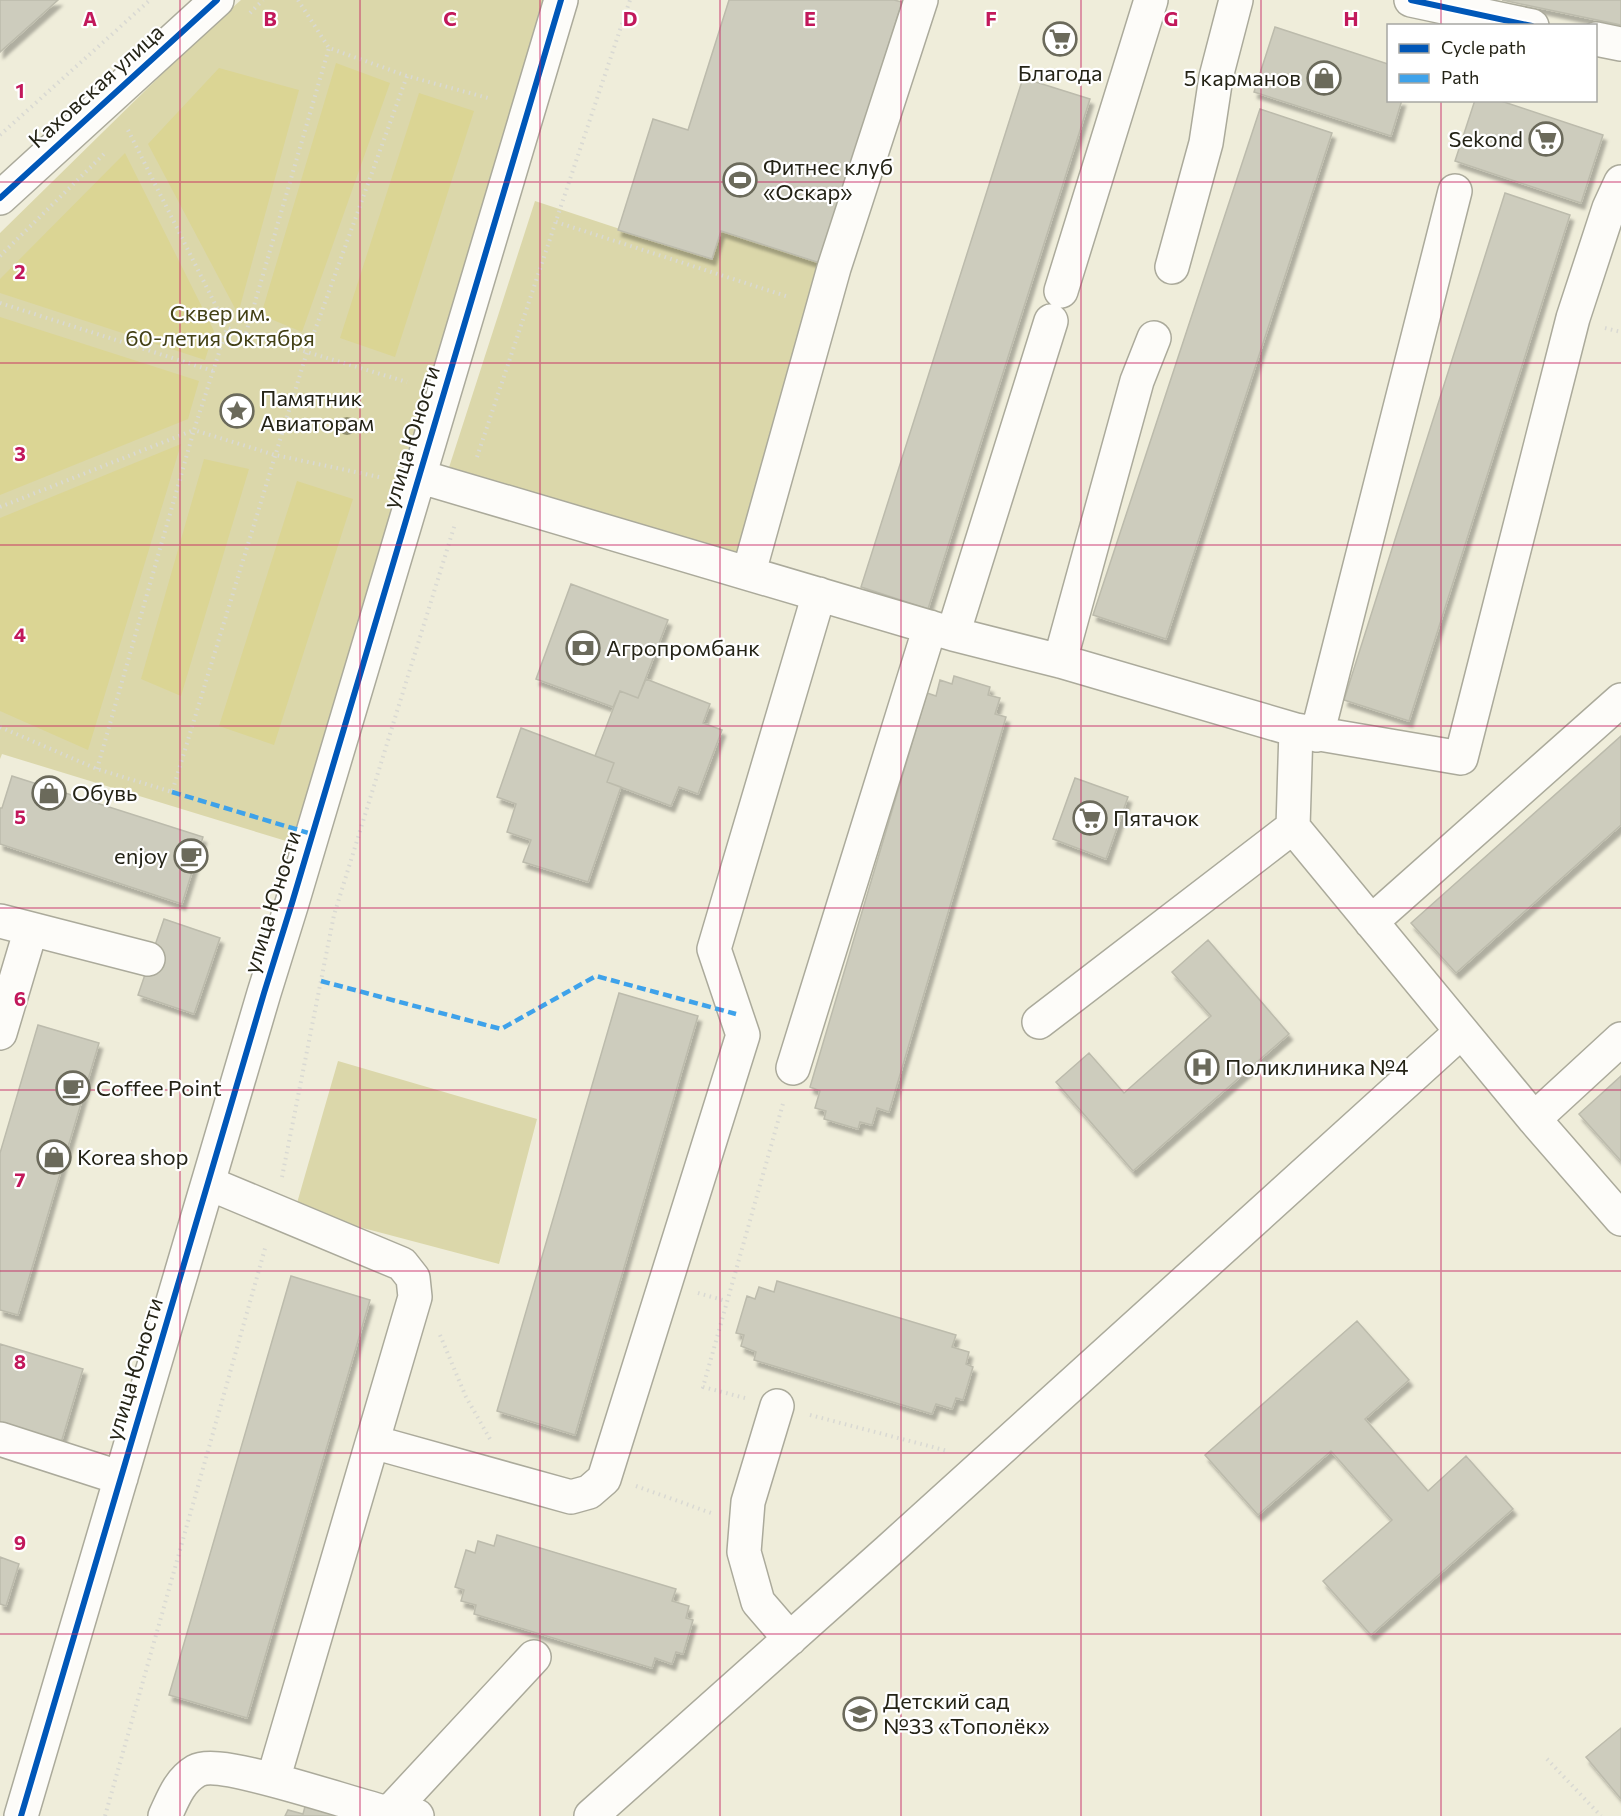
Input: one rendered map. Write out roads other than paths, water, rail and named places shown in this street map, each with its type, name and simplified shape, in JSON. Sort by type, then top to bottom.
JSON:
[{"type":"street","name":"Каховская улица","points":[[0,198],[217,0]]},
{"type":"street","name":"улица Юности","points":[[21,1816],[561,0]]},
{"type":"street","points":[[749,572],[823,308],[921,0]]},
{"type":"street","points":[[793,1068],[941,630],[1056,306],[1151,0]]},
{"type":"street","points":[[1172,267],[1206,143],[1216,77],[1236,0]]},
{"type":"street","points":[[1411,0],[1523,24]]},
{"type":"street","points":[[1597,39],[1621,44]]},
{"type":"street","points":[[1039,1022],[1293,827],[1306,732],[1455,191]]},
{"type":"street","points":[[418,476],[941,630],[1060,661],[1306,732],[1461,758],[1573,318],[1617,201]]},
{"type":"street","points":[[1060,661],[1137,381],[1154,338]]},
{"type":"street","points":[[373,1442],[572,1497],[589,1492],[604,1479],[743,1035],[714,949],[819,594]]},
{"type":"street","points":[[1371,922],[1621,700]]},
{"type":"street","points":[[1293,827],[1461,1032],[1621,1220]]},
{"type":"street","points":[[0,921],[148,959]]},
{"type":"street","points":[[0,1033],[31,929]]},
{"type":"street","points":[[591,1816],[1461,1032]]},
{"type":"street","points":[[1534,1119],[1621,1039]]},
{"type":"street","points":[[208,1183],[402,1264],[413,1278],[415,1297],[273,1780]]},
{"type":"street","points":[[777,1406],[748,1502],[744,1552],[758,1602],[790,1639]]},
{"type":"street","points":[[0,1439],[121,1478]]},
{"type":"street","points":[[165,1816],[182,1781],[198,1770],[219,1768],[403,1814],[534,1657]]},
{"type":"place","name":"Благода","points":[[1060,39]]},
{"type":"place","name":"5 карманов","points":[[1324,78]]},
{"type":"place","name":"Sekond","points":[[1546,139]]},
{"type":"place","name":"Фитнес клуб «Оскар»","points":[[740,180]]},
{"type":"place","name":"Памятник Авиаторам","points":[[237,411]]},
{"type":"place","name":"Агропромбанк","points":[[583,648]]},
{"type":"place","name":"Обувь","points":[[49,793]]},
{"type":"place","name":"Пятачок","points":[[1090,818]]},
{"type":"place","name":"enjoy","points":[[191,856]]},
{"type":"place","name":"Поликлиника №4","points":[[1202,1067]]},
{"type":"place","name":"Coffee Point","points":[[73,1088]]},
{"type":"place","name":"Korea shop","points":[[54,1157]]},
{"type":"place","name":"Детский сад №33 «Тополёк»","points":[[860,1714]]},
{"type":"park label","name":"Сквер им. 60-летия Октября","points":[[220,326]]}]
